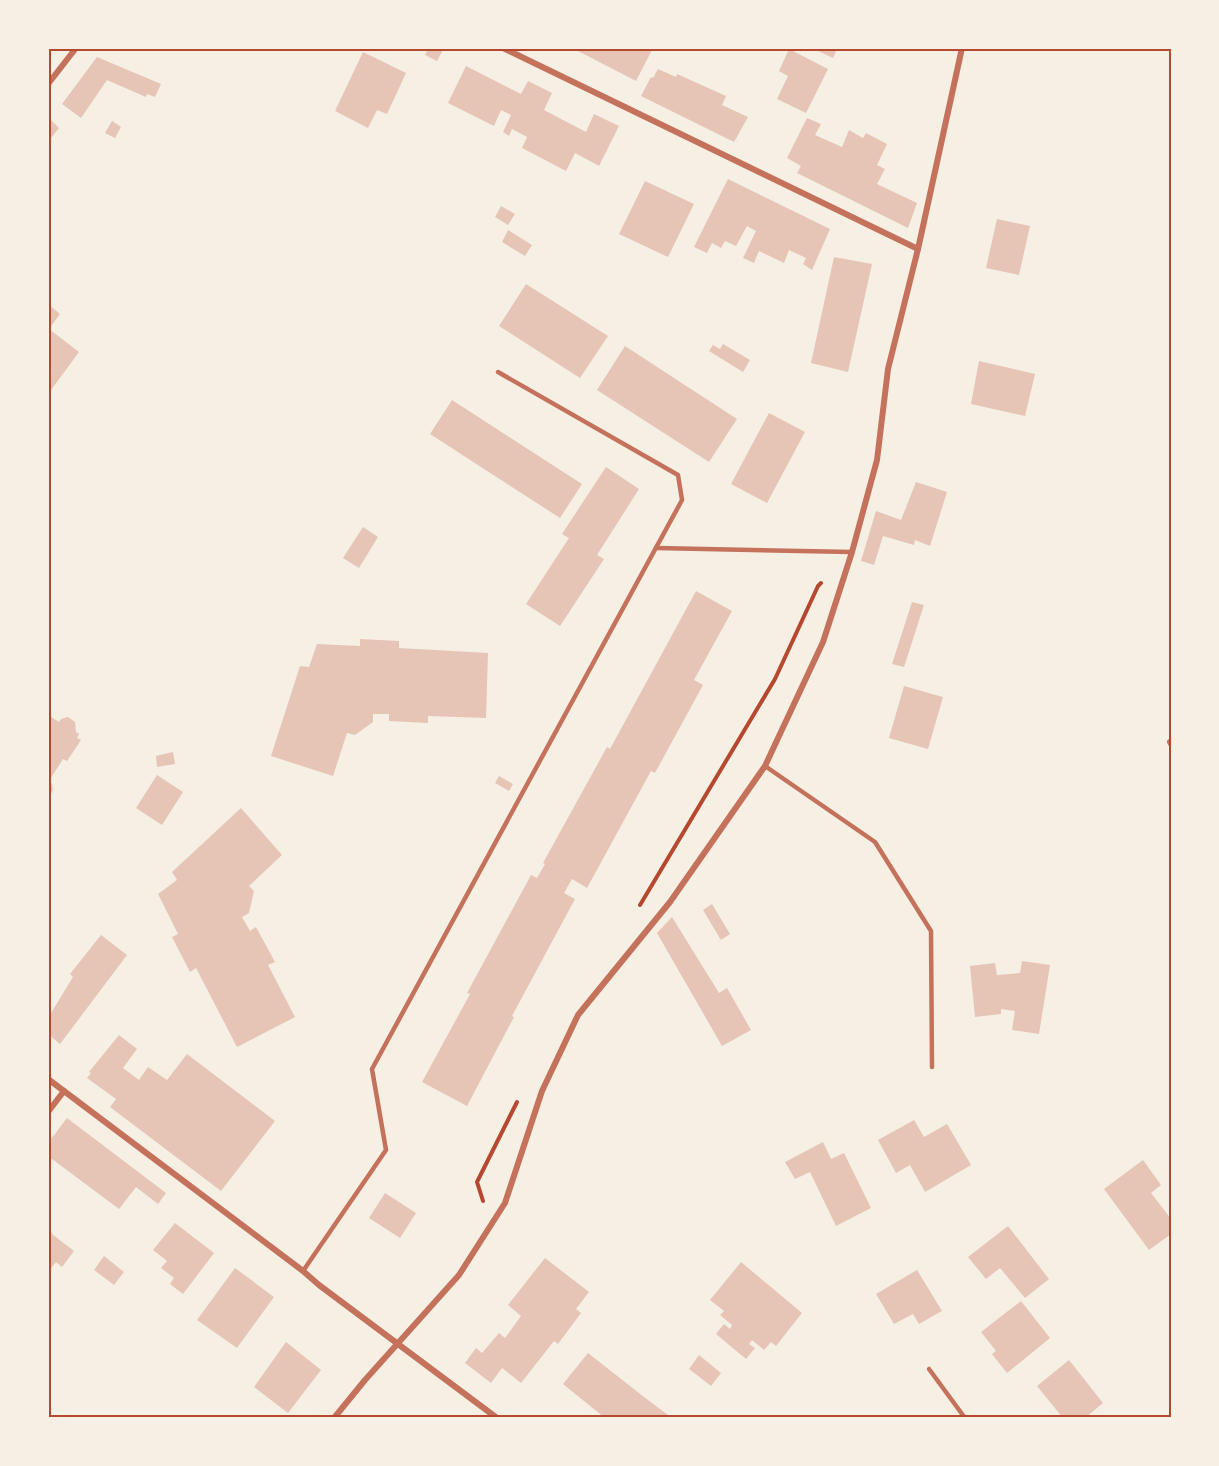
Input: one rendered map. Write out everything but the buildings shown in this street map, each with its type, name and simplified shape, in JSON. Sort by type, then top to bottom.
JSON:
[{"type":"street","points":[[48,84],[76,48]]},
{"type":"street","points":[[502,48],[918,249]]},
{"type":"street","points":[[334,1418],[459,1275],[492,1224],[505,1203],[542,1091],[578,1015],[670,902],[765,766],[823,642],[852,552],[877,460],[888,369],[918,249],[962,48]]},
{"type":"street","points":[[48,1079],[497,1418]]},
{"type":"street","points":[[48,1112],[64,1091]]},
{"type":"lane","points":[[303,1271],[386,1150],[372,1069],[682,500],[678,475],[498,372]]},
{"type":"lane","points":[[656,548],[852,552]]},
{"type":"lane","points":[[765,766],[875,842],[930,931],[932,1067]]},
{"type":"lane","points":[[929,1369],[965,1418]]},
{"type":"path","points":[[634,915],[775,679],[818,586],[847,567]]},
{"type":"path","points":[[492,1224],[477,1182],[519,1098]]}]
